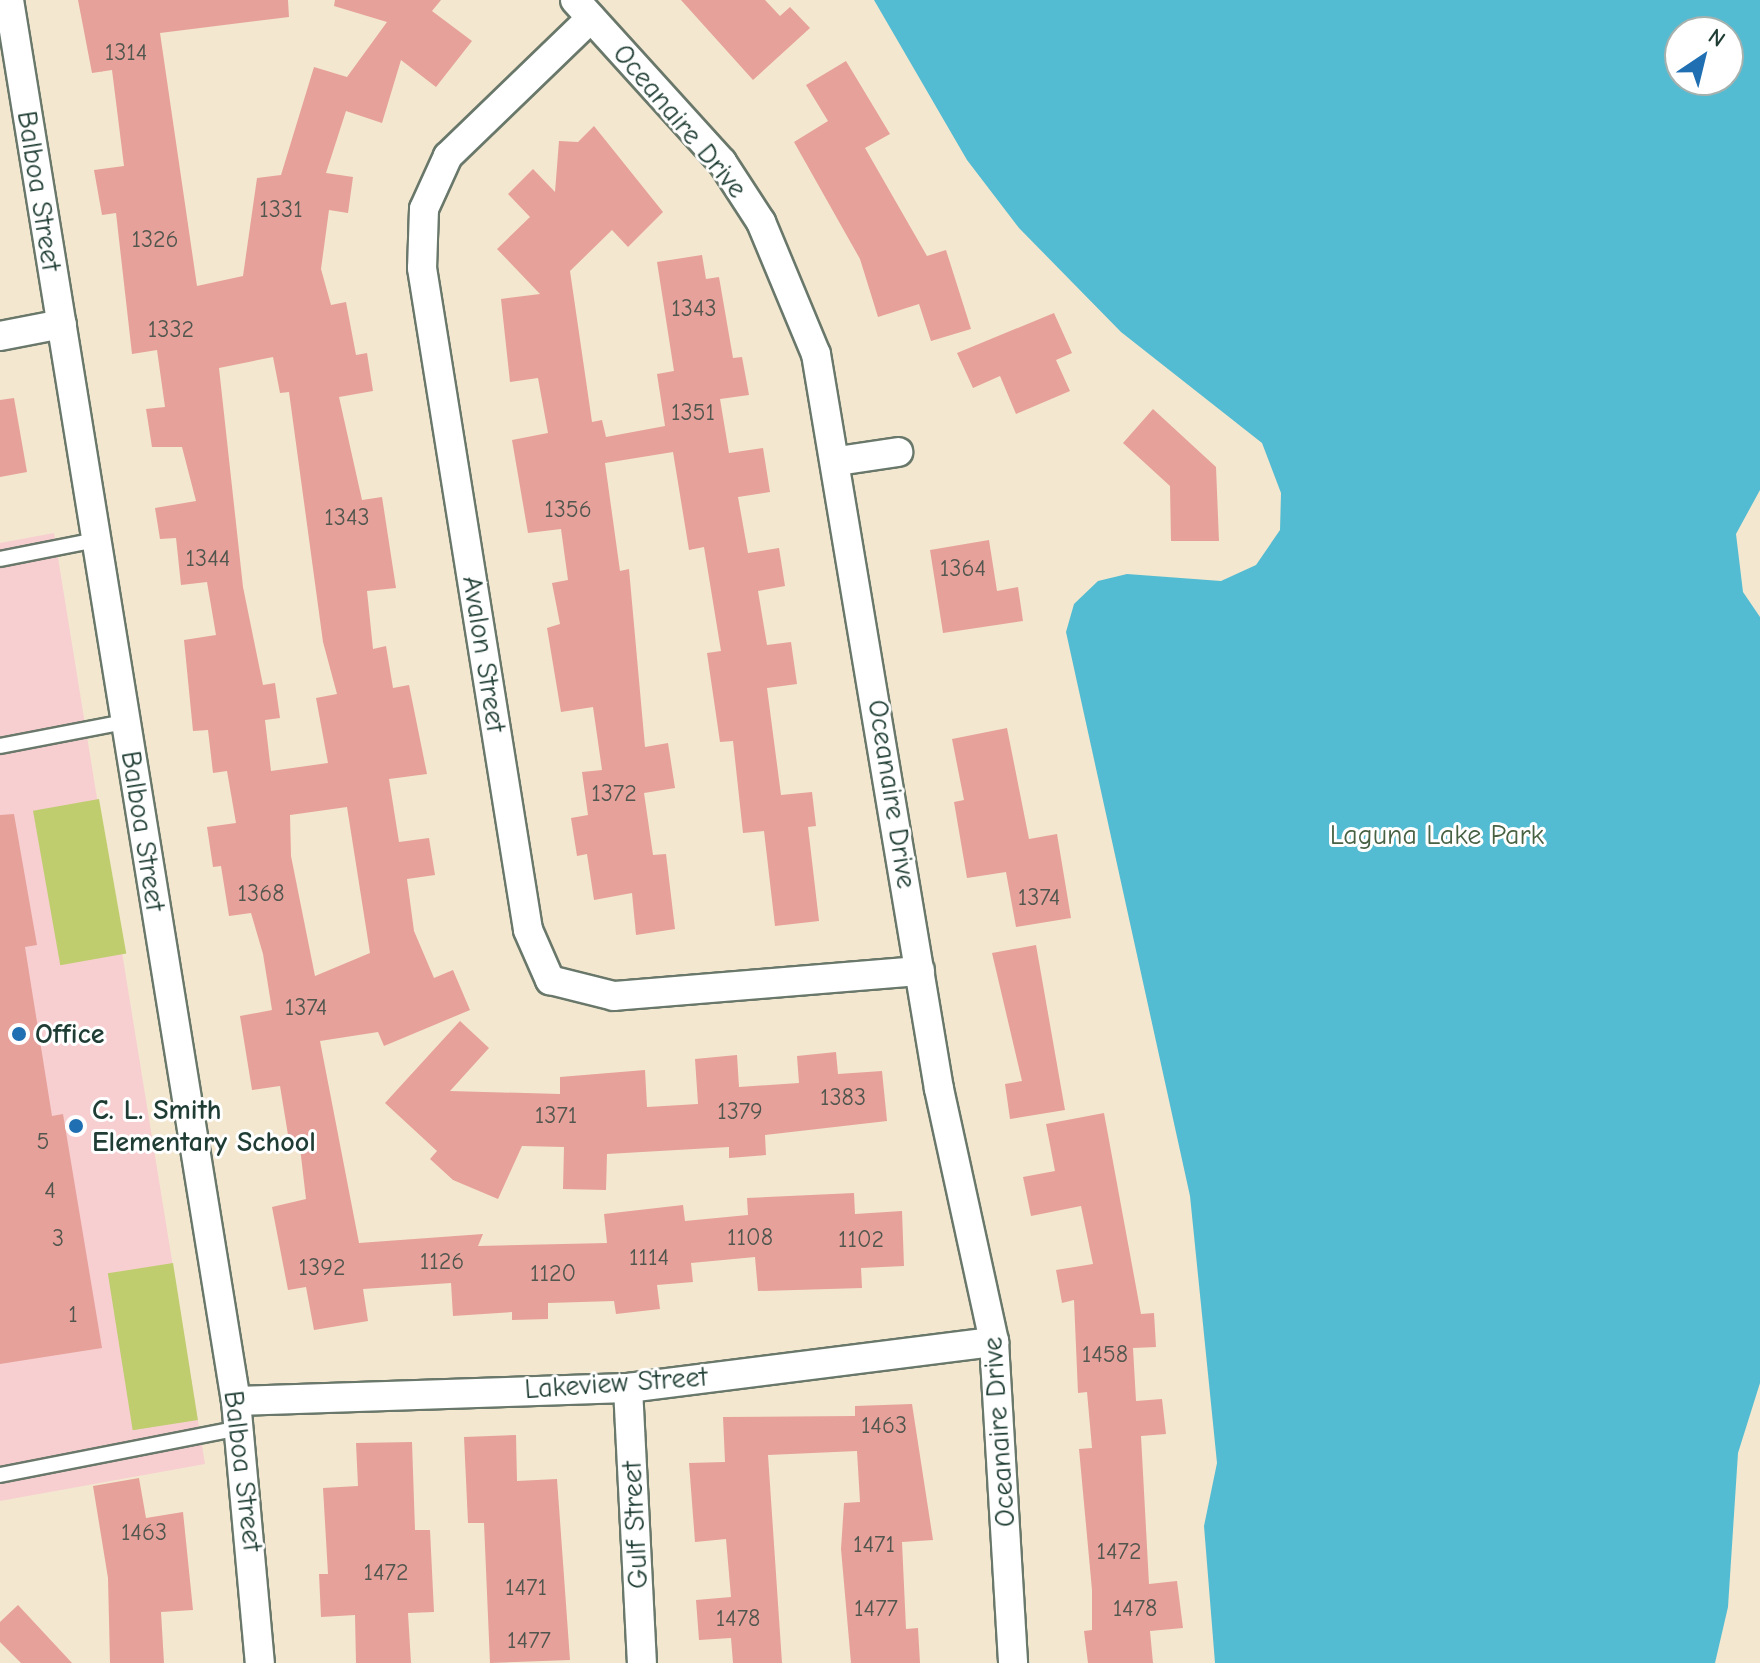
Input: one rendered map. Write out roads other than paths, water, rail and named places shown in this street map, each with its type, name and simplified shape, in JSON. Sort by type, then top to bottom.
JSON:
[{"type":"street","name":"Balboa Street","points":[[9,0],[237,1415],[260,1663]]},
{"type":"street","name":"Oceanaire Drive","points":[[583,9],[722,162],[761,222],[816,354],[838,461],[920,971],[994,1342],[1013,1663]]},
{"type":"street","name":"Avalon Street","points":[[583,9],[448,156],[424,209],[422,268],[528,930],[550,980],[614,996],[920,971]]},
{"type":"street","points":[[0,336],[62,324]]},
{"type":"street","points":[[838,461],[898,452]]},
{"type":"street","name":"Lakeview Street","points":[[237,1415],[628,1388],[994,1342]]},
{"type":"street","name":"Gulf Street","points":[[628,1388],[642,1663]]},
{"type":"lane","points":[[0,559],[96,540]]},
{"type":"lane","points":[[0,746],[125,722]]},
{"type":"lane","points":[[0,1475],[237,1415]]},
{"type":"water","name":"Laguna Lake Park","points":[[874,0],[1760,0],[1760,490],[1736,534],[1743,592],[1760,617],[1760,1383],[1738,1453],[1728,1607],[1715,1663],[1215,1663],[1204,1526],[1217,1463],[1190,1196],[1066,632],[1074,604],[1098,581],[1127,574],[1221,581],[1256,565],[1280,530],[1281,493],[1262,443],[1121,332],[1019,228],[967,160]]},
{"type":"place","name":"Office","points":[[19,1034]]},
{"type":"place","name":"C. L. Smith Elementary School","points":[[76,1126]]}]
